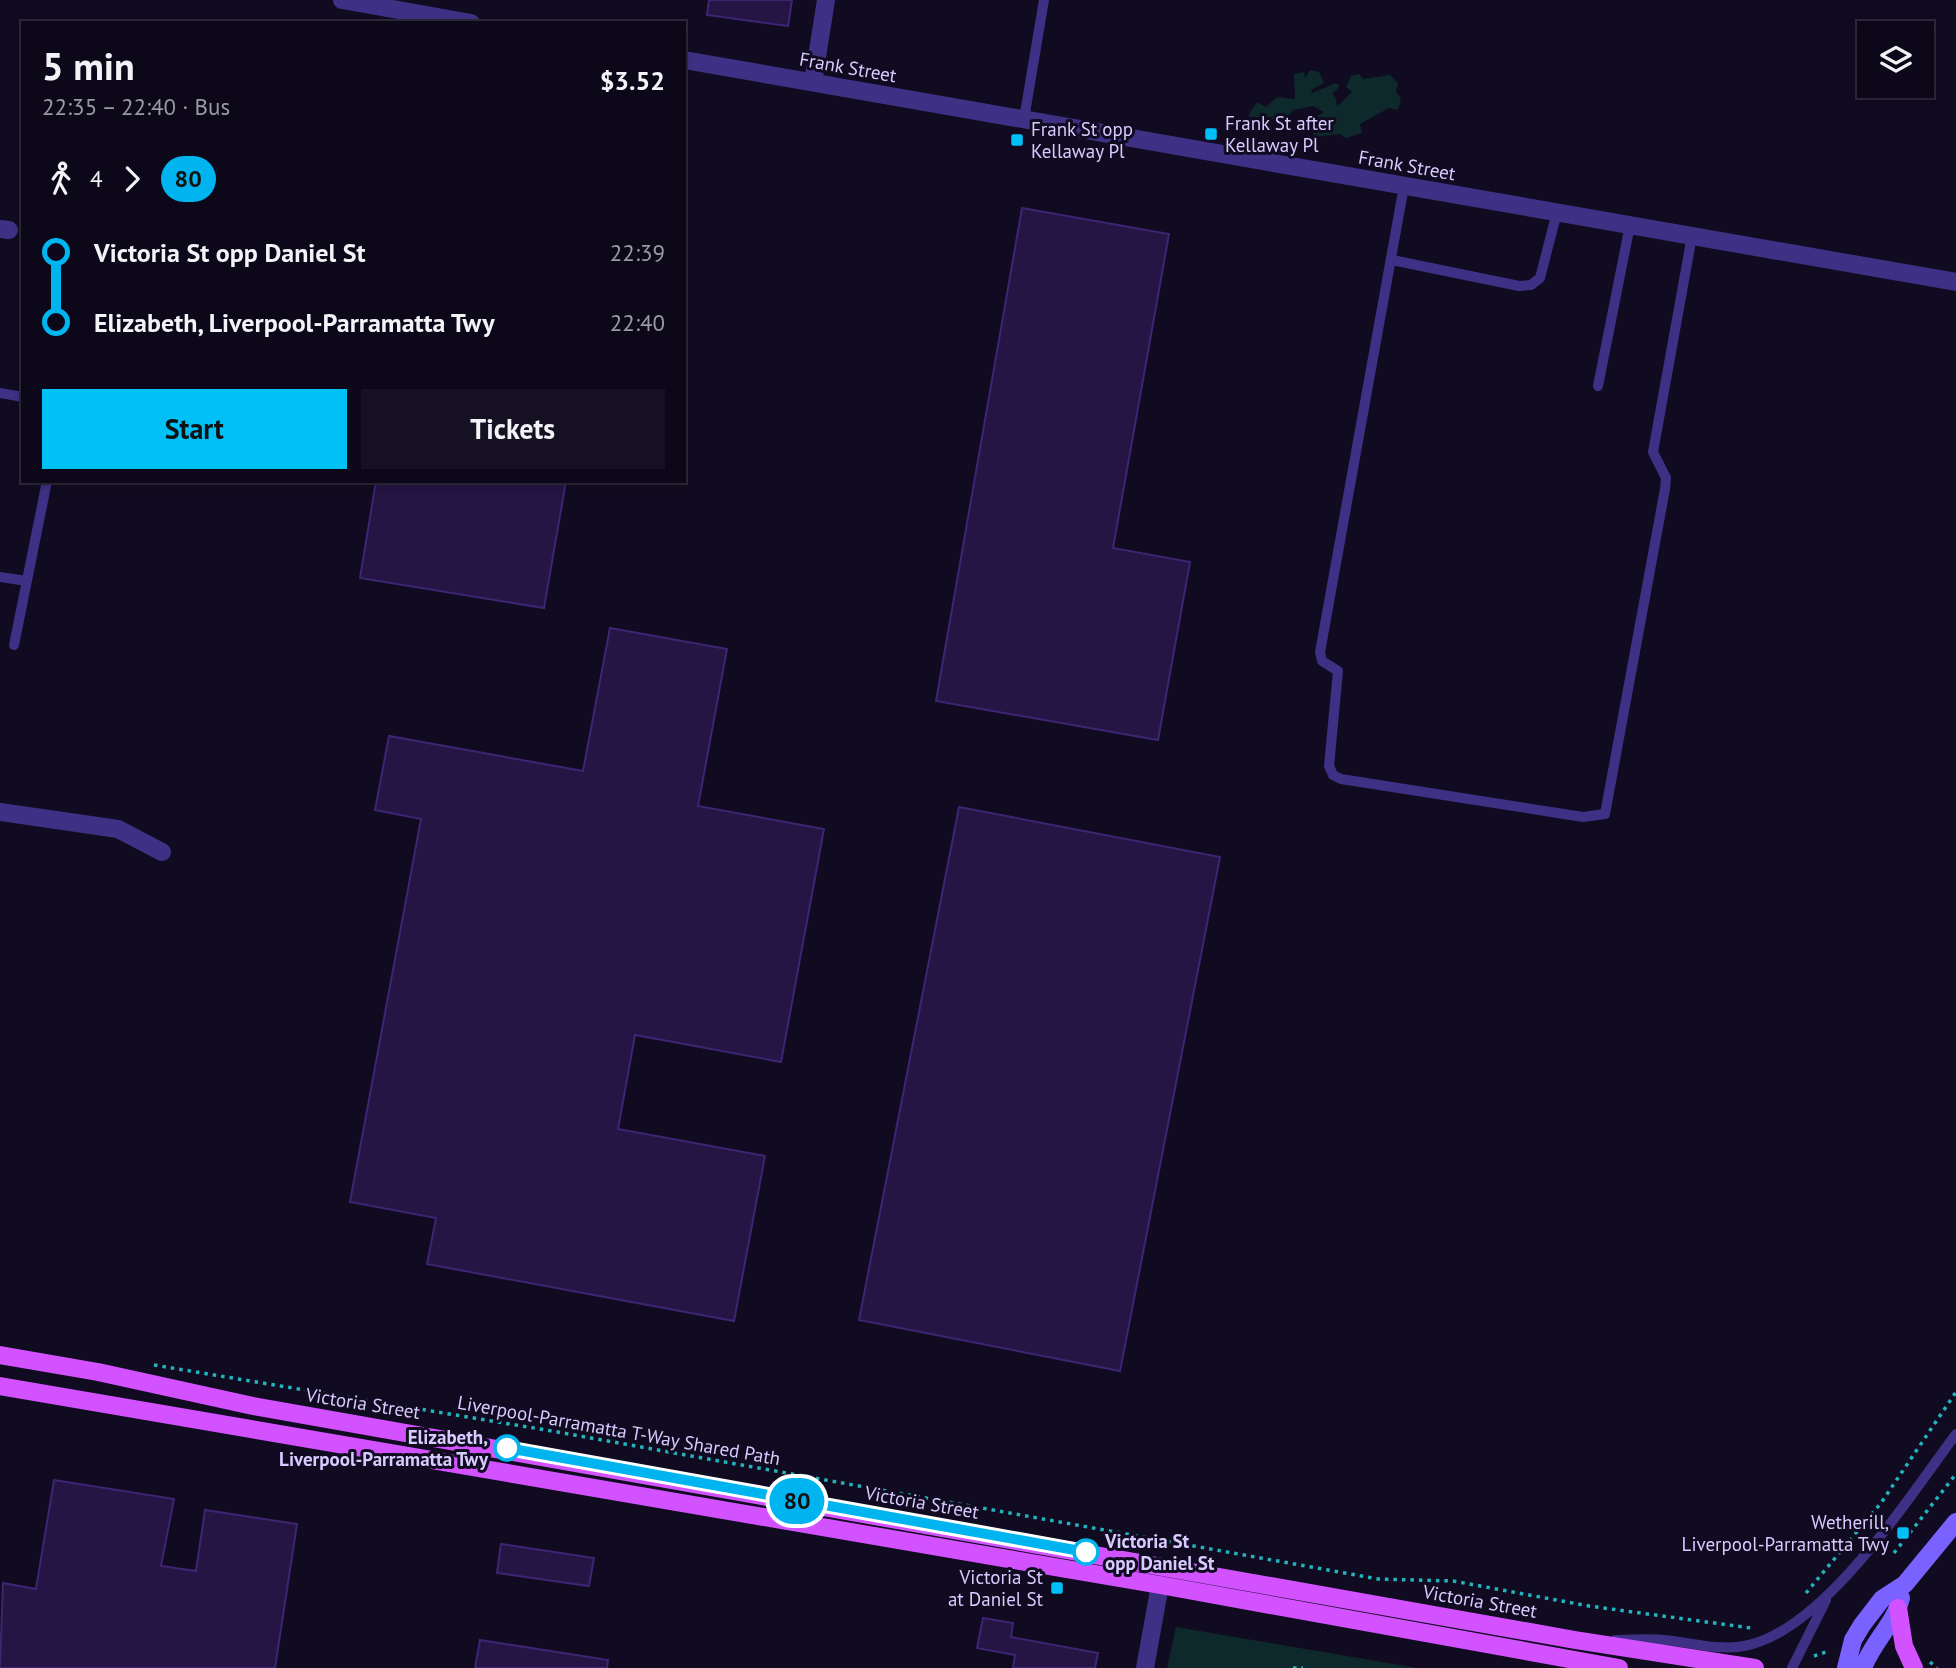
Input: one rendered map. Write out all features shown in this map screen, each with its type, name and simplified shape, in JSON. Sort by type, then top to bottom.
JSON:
[{"type":"main road","name":"Victoria Street","points":[[0,1355],[253,1406],[1575,1640],[1755,1668]]},
{"type":"main road","points":[[0,1385],[1160,1584],[1619,1668]]},
{"type":"main road","points":[[1898,1608],[1904,1646],[1914,1668]]},
{"type":"street","points":[[342,0],[460,21]]},
{"type":"street","points":[[813,82],[826,0]]},
{"type":"street","name":"Frank Street","points":[[686,60],[1956,282]]},
{"type":"street","points":[[0,812],[118,830],[162,852]]},
{"type":"street","points":[[1846,1668],[1853,1640],[1862,1625],[1882,1599],[1905,1584],[1956,1522]]},
{"type":"street","points":[[1145,1668],[1160,1584]]},
{"type":"street","points":[[1863,1668],[1869,1650],[1898,1608],[1905,1584]]},
{"type":"lane","points":[[1024,119],[1044,0]]},
{"type":"lane","points":[[1404,186],[1320,652],[1322,661],[1338,671],[1339,680],[1329,745],[1332,775],[1556,813],[1597,817],[1605,814],[1665,489],[1666,478],[1653,452],[1692,236]]},
{"type":"lane","points":[[1392,260],[1519,286],[1531,285],[1540,278],[1557,212]]},
{"type":"lane","points":[[1598,386],[1630,225]]},
{"type":"lane","points":[[0,393],[21,397]]},
{"type":"lane","points":[[15,645],[47,483]]},
{"type":"lane","points":[[0,577],[27,581]]},
{"type":"lane","points":[[1575,1640],[1662,1640],[1740,1647],[1769,1639],[1793,1625],[1831,1591],[1896,1514],[1956,1434]]},
{"type":"lane","points":[[1792,1668],[1831,1591]]},
{"type":"path","name":"Liverpool-Parramatta T-Way Shared Path","points":[[143,1363],[552,1431],[1364,1577],[1453,1581],[1737,1628],[1763,1627]]},
{"type":"path","points":[[1797,1603],[1881,1503],[1956,1392]]},
{"type":"path","points":[[1951,1400],[1956,1404]]},
{"type":"path","points":[[1894,1552],[1956,1474]]},
{"type":"path","points":[[1812,1657],[1826,1652]]},
{"type":"path","points":[[1293,1668],[1303,1668]]},
{"type":"green space","points":[[1310,70],[1319,72],[1324,83],[1311,90],[1312,93],[1336,83],[1340,86],[1332,94],[1336,98],[1337,107],[1352,92],[1346,87],[1351,76],[1359,74],[1363,79],[1390,75],[1398,83],[1396,92],[1401,98],[1398,110],[1389,108],[1360,124],[1362,133],[1346,138],[1340,134],[1314,137],[1309,121],[1324,112],[1313,106],[1293,110],[1287,118],[1250,122],[1249,114],[1257,102],[1266,107],[1277,97],[1295,99],[1294,74],[1304,72],[1305,78]]},
{"type":"green space","points":[[1176,1627],[1418,1668],[1167,1668]]},
{"type":"building","points":[[709,0],[792,0],[788,26],[707,15]]},
{"type":"building","points":[[1022,208],[1169,234],[1113,548],[1190,562],[1158,740],[936,701]]},
{"type":"building","points":[[376,483],[566,483],[544,608],[360,578]]},
{"type":"building","points":[[610,628],[727,649],[698,806],[824,829],[781,1062],[635,1035],[618,1129],[765,1156],[734,1321],[427,1264],[436,1218],[350,1202],[421,819],[375,810],[389,736],[583,771]]},
{"type":"building","points":[[959,807],[1220,857],[1120,1371],[859,1320]]},
{"type":"building","points":[[54,1480],[174,1499],[161,1566],[196,1571],[205,1510],[297,1524],[275,1668],[0,1668],[3,1583],[36,1589]]},
{"type":"building","points":[[501,1544],[594,1558],[589,1586],[497,1573]]},
{"type":"building","points":[[983,1618],[1013,1623],[1011,1637],[1098,1653],[1095,1668],[1013,1668],[1015,1655],[977,1648]]},
{"type":"building","points":[[480,1640],[608,1660],[607,1668],[475,1668]]},
{"type":"bus line","name":"80","points":[[507,1448],[1086,1552]]},
{"type":"place","name":"Frank St after Kellaway Pl","points":[[1211,134]]},
{"type":"place","name":"Frank St opp Kellaway Pl","points":[[1017,140]]},
{"type":"place","name":"Elizabeth, Liverpool-Parramatta Twy","points":[[507,1448]]},
{"type":"place","name":"Wetherill, Liverpool-Parramatta Twy","points":[[1903,1533]]},
{"type":"place","name":"Victoria St opp Daniel St","points":[[1086,1552]]},
{"type":"place","name":"Victoria St at Daniel St","points":[[1057,1588]]}]
